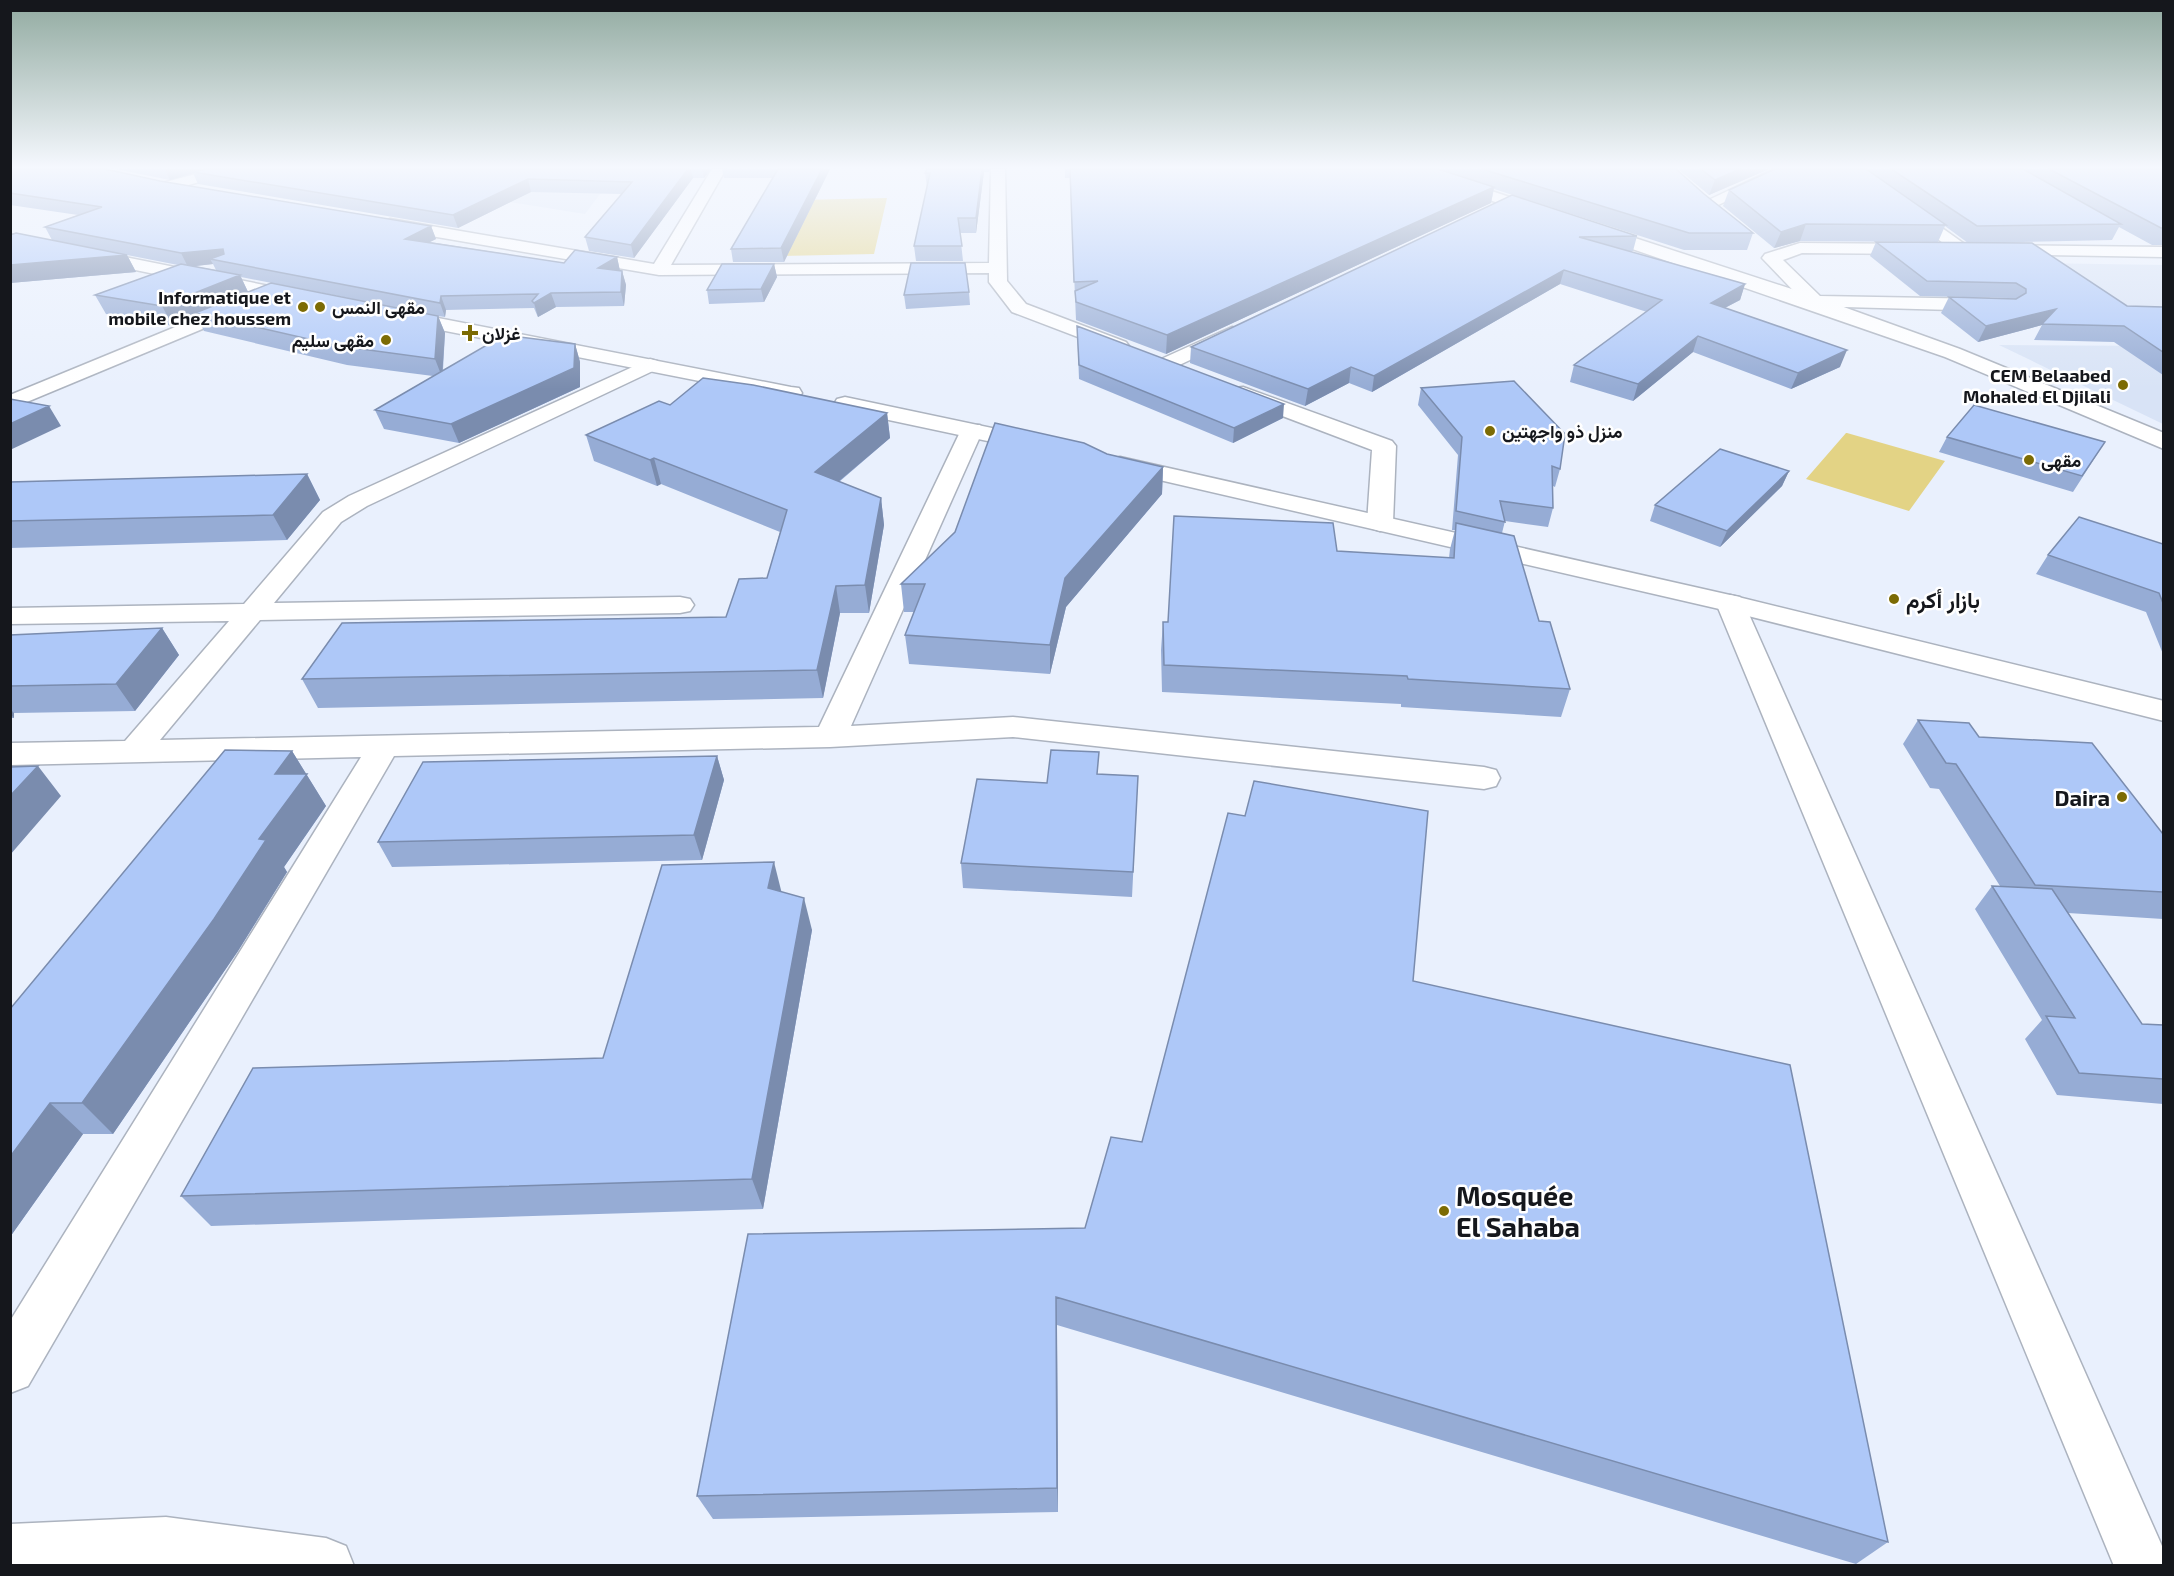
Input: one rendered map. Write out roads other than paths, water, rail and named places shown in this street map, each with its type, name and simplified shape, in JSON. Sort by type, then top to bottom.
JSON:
[{"type":"street","points":[[27,243],[318,301]]},
{"type":"street","points":[[498,243],[659,270],[999,268]]},
{"type":"street","points":[[659,270],[675,243]]},
{"type":"street","points":[[999,243],[998,282],[1019,308],[1188,372]]},
{"type":"street","points":[[1633,243],[1815,302],[1974,360],[2163,442]]},
{"type":"street","points":[[1954,243],[1965,250]]},
{"type":"street","points":[[2135,243],[2156,252]]},
{"type":"street","points":[[2008,306],[1815,302],[1766,254],[1800,248],[2156,252]]},
{"type":"street","points":[[10,403],[273,293]]},
{"type":"street","points":[[376,312],[817,398],[1053,448]]},
{"type":"street","points":[[1166,364],[1252,323]]},
{"type":"street","points":[[134,751],[322,528],[344,509],[650,365]]},
{"type":"street","points":[[1220,384],[1384,446],[1380,523]]},
{"type":"street","points":[[830,737],[972,430]]},
{"type":"street","points":[[1100,459],[1730,603],[2163,711]]},
{"type":"street","points":[[1730,603],[2142,1566]]},
{"type":"street","points":[[10,616],[680,605]]},
{"type":"street","points":[[10,754],[830,737],[1013,727],[1485,778]]},
{"type":"street","points":[[10,1368],[384,746]]},
{"type":"street","points":[[10,1552],[166,1545],[326,1566]]},
{"type":"place","name":"Informatique et mobile chez houssem","points":[[303,307]]},
{"type":"place","name":"مقهى النمس","points":[[320,307]]},
{"type":"place","name":"غزلان","points":[[470,333]]},
{"type":"place","name":"مقهى سليم","points":[[386,340]]},
{"type":"place","name":"CEM Belaabed Mohaled El Djilali","points":[[2123,385]]},
{"type":"place","name":"منزل ذو واجهتين","points":[[1490,431]]},
{"type":"place","name":"مقهى","points":[[2029,460]]},
{"type":"place","name":"بازار أكرم","points":[[1894,599]]},
{"type":"place","name":"Daira","points":[[2122,797]]},
{"type":"place","name":"Mosquée El Sahaba","points":[[1444,1211]]}]
